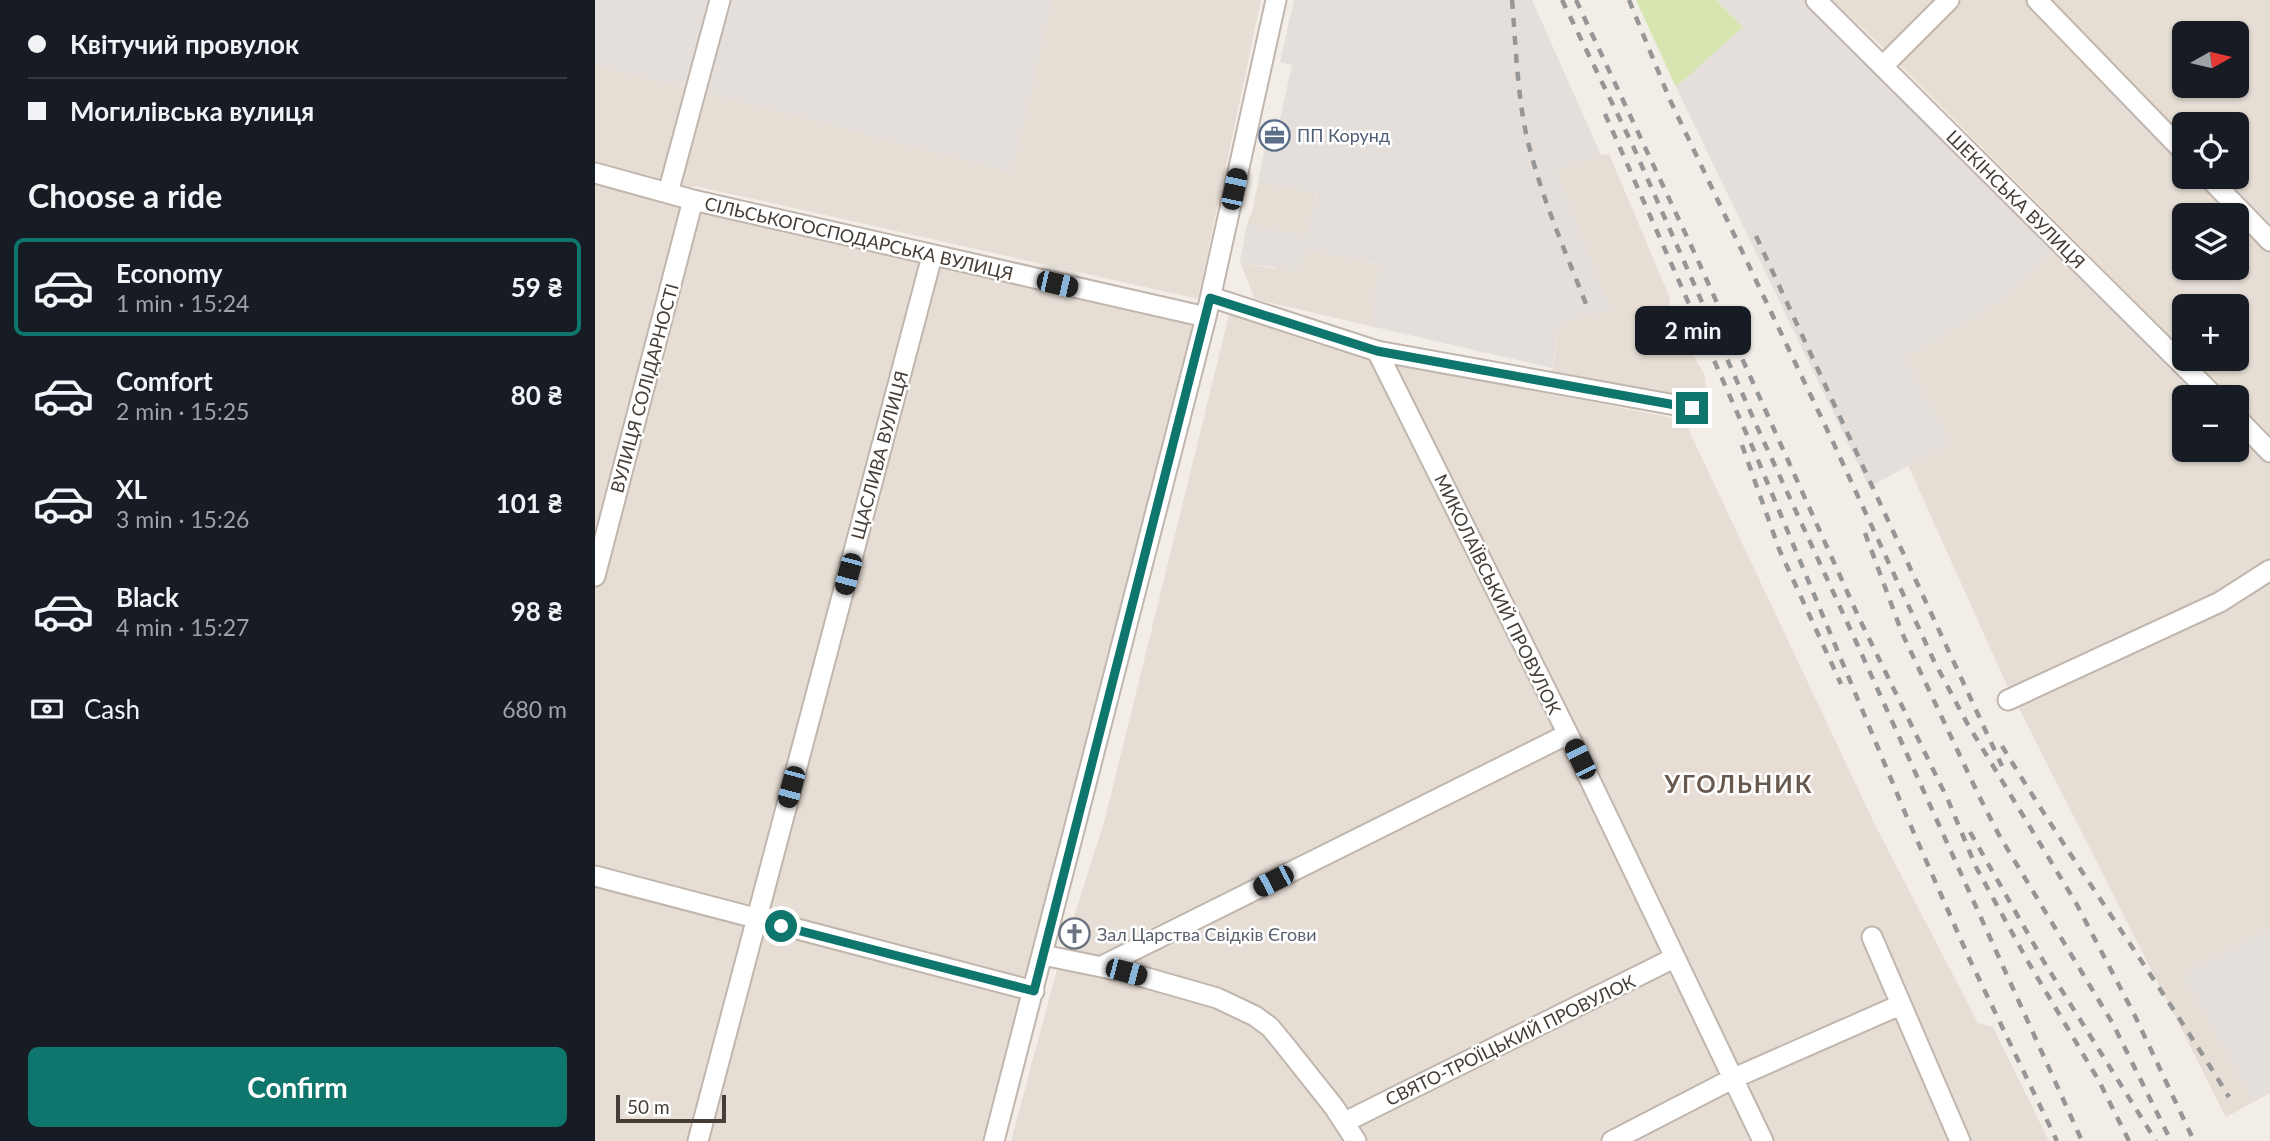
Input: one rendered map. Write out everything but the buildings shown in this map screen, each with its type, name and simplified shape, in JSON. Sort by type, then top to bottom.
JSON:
[{"type":"street","points":[[668,193],[720,0]]},
{"type":"street","points":[[994,1141],[1206,317],[1276,0]]},
{"type":"street","name":"ШЕКІНСЬКА ВУЛИЦЯ","points":[[1816,0],[2203,385]]},
{"type":"street","points":[[1883,66],[1949,0]]},
{"type":"street","points":[[2037,0],[2172,140]]},
{"type":"street","name":"СІЛЬСЬКОГОСПОДАРСЬКА ВУЛИЦЯ","points":[[595,173],[693,200],[1206,317]]},
{"type":"street","points":[[2219,189],[2270,242]]},
{"type":"street","name":"ВУЛИЦЯ СОЛІДАРНОСТІ","points":[[595,576],[693,200]]},
{"type":"street","name":"ЩАСЛИВА ВУЛИЦЯ","points":[[698,1141],[932,256]]},
{"type":"street","points":[[1210,298],[1377,351],[1692,408]]},
{"type":"street","name":"МИКОЛАЇВСЬКИЙ ПРОВУЛОК","points":[[1377,351],[1568,734],[1763,1141]]},
{"type":"street","points":[[2249,430],[2270,452]]},
{"type":"street","points":[[2008,700],[2220,602],[2270,570]]},
{"type":"street","points":[[1102,966],[1568,734]]},
{"type":"street","points":[[595,876],[1034,991]]},
{"type":"street","points":[[1871,937],[1960,1141]]},
{"type":"street","points":[[1043,955],[1102,966],[1217,998],[1255,1016],[1270,1027],[1284,1044],[1345,1122],[1356,1141]]},
{"type":"street","name":"СВЯТО-ТРОЇЦЬКИЙ ПРОВУЛОК","points":[[1345,1122],[1674,958]]},
{"type":"street","points":[[1612,1141],[1732,1079],[1900,1005]]},
{"type":"shaded area","points":[[595,0],[1053,0],[1012,173],[705,92],[595,66]]},
{"type":"shaded area","points":[[1053,0],[1261,0],[1198,299],[696,186],[670,193],[1206,317],[994,1141],[595,1141],[595,66],[705,92],[1012,173]]},
{"type":"shaded area","points":[[1294,0],[1532,0],[1601,155],[1557,171],[1611,310],[1560,322],[1552,368],[1370,326],[1379,265],[1305,249],[1300,272],[1240,262],[1247,224],[1306,236],[1317,194],[1258,182],[1271,118],[1280,119],[1292,65],[1280,62]]},
{"type":"shaded area","points":[[1716,0],[1806,0],[2055,251],[2010,296],[1906,358],[1951,443],[1869,487],[1676,87],[1742,27]]},
{"type":"shaded area","points":[[1832,0],[1939,0],[1888,52]]},
{"type":"shaded area","points":[[1958,0],[2270,0],[2270,436],[2249,414],[2249,385],[2219,385],[2205,371],[2249,371],[2249,294],[2172,294],[2172,338],[1896,61]]},
{"type":"shaded area","points":[[1609,154],[1670,298],[1669,311],[1705,376],[1707,405],[1552,373],[1560,322],[1611,310],[1556,171]]},
{"type":"shaded area","points":[[1258,182],[1317,193],[1306,236],[1247,224]]},
{"type":"shaded area","points":[[1304,248],[1380,266],[1370,326],[1255,299],[1240,262],[1274,269]]},
{"type":"shaded area","points":[[2055,251],[2172,366],[2172,371],[2177,371],[2191,385],[2172,385],[2172,462],[2249,462],[2249,443],[2270,464],[2270,1093],[2226,1117],[2004,679],[1908,465],[1951,443],[1906,358],[2010,296]]},
{"type":"shaded area","points":[[1230,311],[1368,359],[1684,420],[1875,825],[1978,1023],[1993,1027],[2049,1141],[1011,1141],[1057,970],[1105,819]]},
{"type":"shaded area","points":[[2270,928],[2270,1091],[2252,1100],[2182,974]]},
{"type":"green space","points":[[1636,0],[1716,0],[1743,27],[1676,87]]},
{"type":"railway","points":[[1512,0],[1519,87],[1527,138],[1547,203],[1588,309]]},
{"type":"railway","points":[[1562,0],[1633,146],[1758,429],[2082,1141]]},
{"type":"railway","points":[[1576,0],[1695,254],[1859,618],[1948,800],[1976,867],[2027,960],[2099,1081],[2129,1141]]},
{"type":"railway","points":[[1629,0],[1670,100],[1934,661],[1967,723],[2076,903],[2135,1016],[2194,1141]]},
{"type":"railway","points":[[1605,114],[1755,453],[1906,815],[1968,956],[2057,1141]]},
{"type":"railway","points":[[1756,236],[2002,766]]},
{"type":"railway","points":[[1742,445],[1779,549],[1841,684]]},
{"type":"railway","points":[[1865,533],[1902,633],[1979,796],[1999,835],[2113,1024],[2171,1141]]},
{"type":"railway","points":[[2002,746],[2229,1097]]},
{"type":"railway","points":[[1970,832],[2044,962],[2156,1141]]},
{"type":"place","name":"ПП Корунд","points":[[1274,135]]},
{"type":"place","name":"Зал Царства Свідків Єгови","points":[[1074,934]]},
{"type":"district","name":"УГОЛЬНИК","points":[[1739,783]]},
{"type":"route","points":[[781,926],[1034,991],[1210,298],[1377,351],[1692,408]]}]
